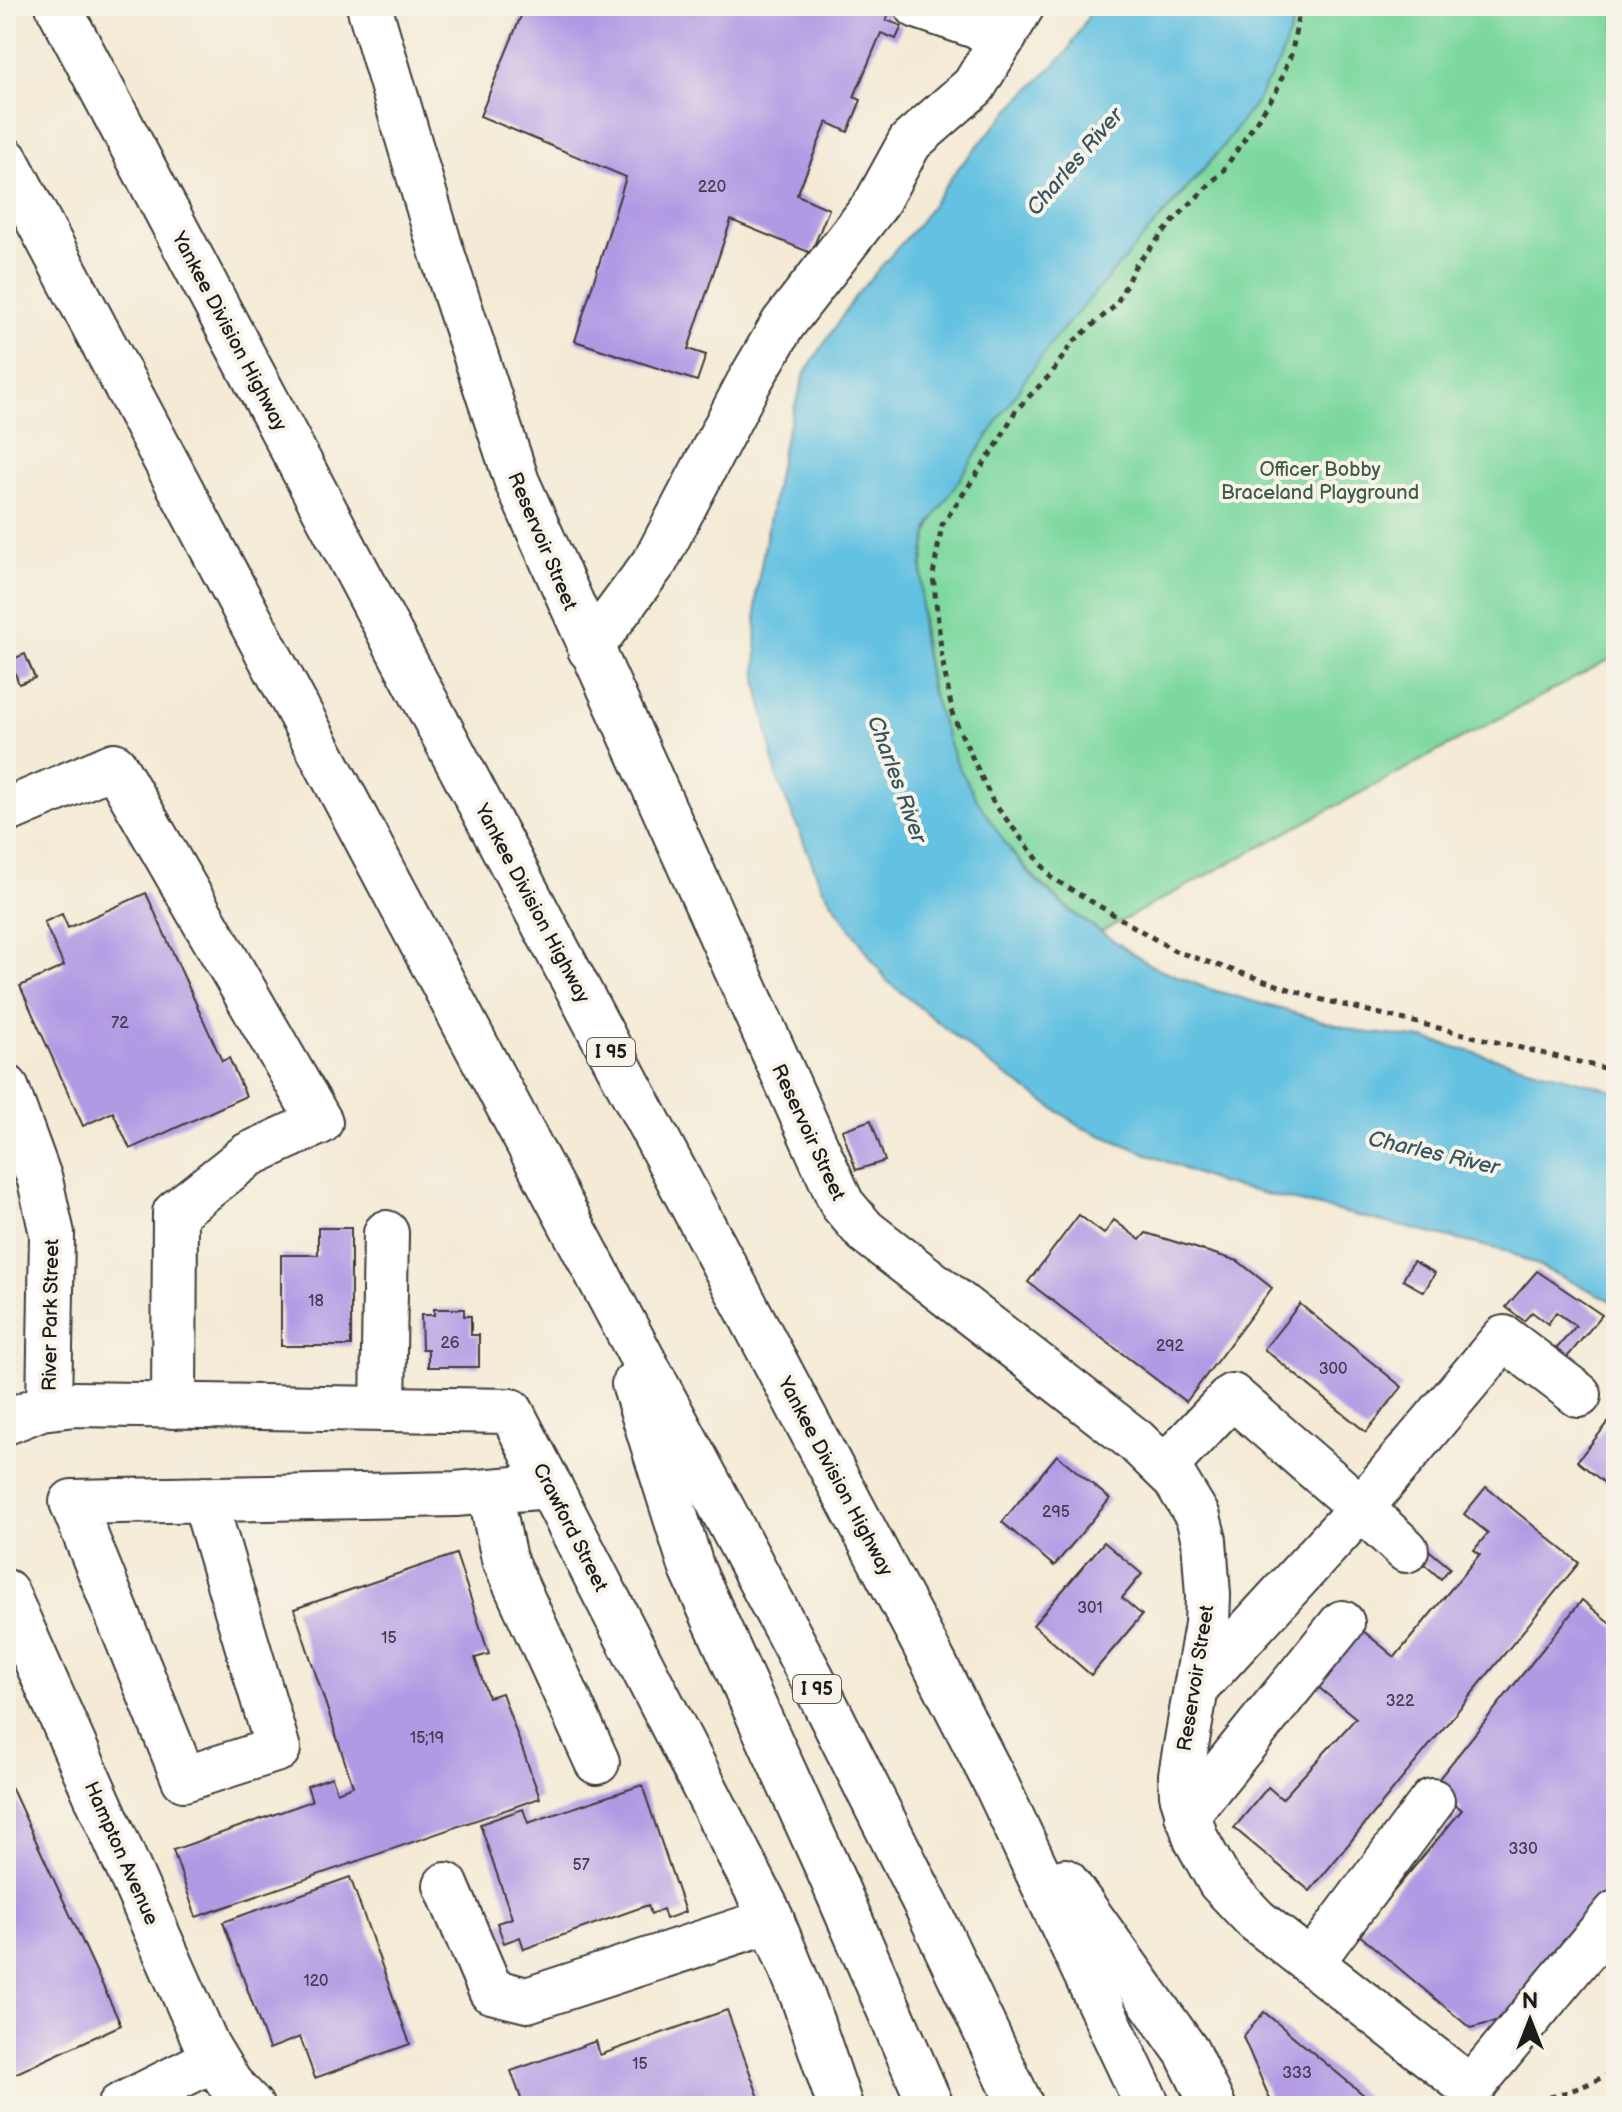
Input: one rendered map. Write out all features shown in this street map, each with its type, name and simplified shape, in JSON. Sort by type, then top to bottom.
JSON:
[{"type":"main road","name":"Yankee Division Highway","points":[[58,6],[869,1538],[996,1784],[1148,2106]]},
{"type":"main road","points":[[590,649],[656,560],[783,324],[876,204],[910,142],[974,86],[1013,21],[917,6]]},
{"type":"main road","name":"Reservoir Street","points":[[371,7],[433,226],[504,448],[532,520],[834,1189],[852,1218],[865,1231],[1136,1441],[1164,1468],[1188,1498],[1198,1517],[1204,1540],[1208,1595],[1207,1624],[1181,1775],[1187,1815],[1196,1839],[1220,1882],[1256,1920],[1471,2088]]},
{"type":"main road","name":"I 95","points":[[6,160],[865,1783],[1021,2106]]},
{"type":"main road","points":[[6,811],[114,765],[320,1122],[248,1155],[175,1213],[174,1406]]},
{"type":"main road","name":"River Park Street","points":[[6,1087],[40,1180],[52,1234],[49,1406]]},
{"type":"main road","points":[[383,1409],[386,1233]]},
{"type":"main road","points":[[600,1279],[692,1569],[931,2106]]},
{"type":"main road","points":[[1196,1688],[1361,1508],[1504,1338],[1579,1395]]},
{"type":"main road","points":[[1164,1468],[1232,1396],[1406,1550]]},
{"type":"main road","name":"Crawford Street","points":[[6,1422],[49,1406],[92,1404],[511,1411],[772,1920],[803,1997],[840,2106]]},
{"type":"main road","points":[[204,1499],[278,1749],[184,1779],[72,1502],[490,1492],[550,1486]]},
{"type":"main road","points":[[490,1492],[504,1559],[597,1762]]},
{"type":"main road","name":"Hampton Avenue","points":[[6,1592],[214,2059],[230,2084],[251,2106]]},
{"type":"main road","points":[[1187,1815],[1342,1623]]},
{"type":"main road","points":[[996,1784],[1187,2052],[1213,2106]]},
{"type":"main road","points":[[1311,1963],[1432,1801]]},
{"type":"main road","points":[[446,1885],[491,1991],[527,2000],[772,1920]]},
{"type":"main road","points":[[1471,2088],[1616,1913]]},
{"type":"main road","points":[[120,2106],[214,2059]]},
{"type":"path","points":[[1300,6],[1292,52],[1276,92],[1223,171],[1176,218],[1135,266],[1116,305],[1073,342],[1051,374],[1016,410],[998,443],[942,525],[933,575],[942,658],[953,716],[993,802],[1052,878],[1175,951],[1319,999],[1616,1071]]},
{"type":"path","points":[[1471,2088],[1527,2102],[1592,2084],[1616,2070]]},
{"type":"green space","name":"Officer Bobby Braceland Playground","points":[[1299,6],[1616,6],[1616,656],[1101,932],[1062,903],[1027,869],[996,831],[970,790],[949,745],[934,699],[925,651],[922,590],[926,545],[937,512],[1035,364],[1072,317],[1202,172],[1232,134],[1282,52]]},
{"type":"water","name":"Charles River","points":[[1094,6],[1299,6],[1280,60],[1256,102],[1219,151],[1057,336],[929,526],[922,564],[921,631],[930,687],[954,758],[977,800],[1030,875],[1071,912],[1150,965],[1206,988],[1362,1032],[1425,1039],[1616,1091],[1616,1303],[1509,1252],[1219,1183],[1081,1127],[992,1066],[887,981],[822,887],[777,777],[757,680],[756,593],[783,445],[805,373],[856,295],[915,228],[959,167],[1012,107],[1067,52]]},
{"type":"building","points":[[525,6],[892,6],[886,20],[902,26],[896,39],[881,33],[854,97],[861,100],[848,132],[827,122],[797,195],[829,209],[811,253],[731,220],[688,349],[706,355],[697,381],[575,341],[626,177],[480,116]]},
{"type":"building","points":[[25,654],[35,678],[19,684],[10,660]]},
{"type":"building","points":[[146,893],[222,1061],[229,1058],[246,1096],[130,1149],[113,1112],[83,1126],[20,986],[64,966],[44,922],[62,914],[68,928]]},
{"type":"building","points":[[871,1120],[885,1161],[856,1170],[842,1130]]},
{"type":"building","points":[[1079,1215],[1104,1234],[1114,1220],[1140,1240],[1146,1233],[1238,1261],[1272,1288],[1186,1402],[1028,1282]]},
{"type":"building","points":[[318,1228],[351,1228],[351,1346],[281,1346],[281,1255],[318,1255]]},
{"type":"building","points":[[1413,1261],[1435,1273],[1424,1292],[1403,1280]]},
{"type":"building","points":[[1537,1271],[1602,1315],[1560,1366],[1551,1355],[1576,1326],[1556,1312],[1548,1324],[1532,1312],[1524,1321],[1506,1307]]},
{"type":"building","points":[[1300,1304],[1402,1387],[1366,1432],[1264,1349]]},
{"type":"building","points":[[434,1309],[464,1309],[464,1316],[471,1316],[471,1335],[479,1335],[479,1367],[428,1367],[428,1349],[422,1349],[421,1315],[434,1315]]},
{"type":"building","points":[[1616,1413],[1616,1492],[1577,1461]]},
{"type":"building","points":[[1057,1455],[1110,1499],[1054,1566],[1002,1522]]},
{"type":"building","points":[[1486,1487],[1579,1563],[1310,1891],[1234,1828],[1268,1787],[1282,1799],[1356,1718],[1312,1682],[1357,1626],[1395,1657],[1480,1554],[1474,1550],[1488,1533],[1464,1514]]},
{"type":"building","points":[[1104,1542],[1142,1574],[1122,1598],[1142,1615],[1091,1675],[1033,1625]]},
{"type":"building","points":[[1424,1546],[1450,1568],[1441,1579],[1415,1556]]},
{"type":"building","points":[[456,1554],[489,1654],[475,1658],[488,1697],[502,1693],[540,1798],[196,1917],[173,1850],[312,1801],[307,1786],[332,1777],[337,1792],[353,1786],[294,1609]]},
{"type":"building","points":[[1582,1600],[1616,1628],[1616,1885],[1506,2019],[1470,2028],[1358,1934],[1462,1810],[1433,1786]]},
{"type":"building","points":[[6,1776],[121,2025],[6,2078]]},
{"type":"building","points":[[642,1785],[685,1912],[666,1919],[663,1909],[651,1914],[648,1905],[524,1949],[520,1937],[504,1943],[497,1923],[512,1918],[480,1824],[523,1809],[528,1823]]},
{"type":"building","points":[[350,1877],[410,2044],[315,2078],[300,2037],[269,2049],[223,1922]]},
{"type":"building","points":[[727,2010],[762,2106],[518,2106],[523,2104],[511,2071],[596,2041],[600,2055]]},
{"type":"building","points":[[1264,2012],[1377,2106],[1273,2106],[1243,2037]]}]
